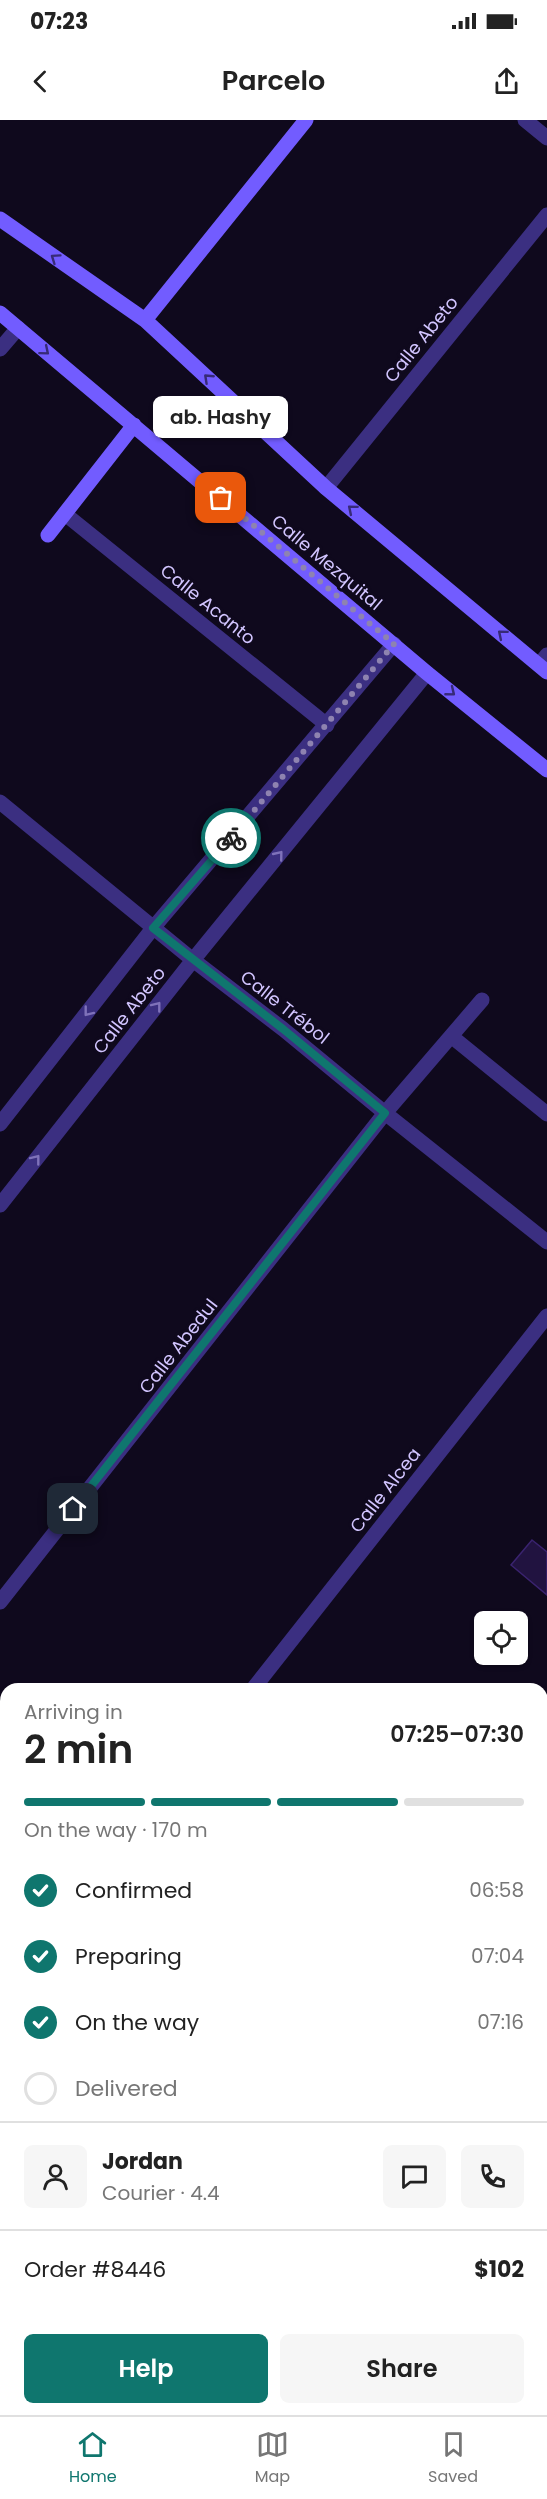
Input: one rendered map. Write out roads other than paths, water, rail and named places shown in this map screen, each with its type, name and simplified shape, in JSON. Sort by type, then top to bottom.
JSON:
[{"type":"main road","points":[[145,320],[306,120]]},
{"type":"main road","points":[[0,219],[145,320],[326,488],[544,664]]},
{"type":"main road","name":"Calle Mezquital","points":[[0,313],[428,673],[547,770]]},
{"type":"main road","points":[[48,535],[134,425]]},
{"type":"street","points":[[525,120],[547,138]]},
{"type":"street","name":"Calle Abeto","points":[[326,488],[547,215]]},
{"type":"street","points":[[0,349],[18,328]]},
{"type":"street","name":"Calle Acanto","points":[[65,514],[327,725]]},
{"type":"street","name":"Calle Abeto","points":[[0,1124],[153,928],[394,644]]},
{"type":"street","name":"Calle Abeto","points":[[0,1205],[193,960],[428,673]]},
{"type":"street","name":"Calle Trébol","points":[[0,802],[153,928],[283,1029],[547,1242]]},
{"type":"street","name":"Calle Abedul","points":[[0,1602],[385,1113],[482,1000]]},
{"type":"street","points":[[451,1036],[547,1114]]},
{"type":"street","name":"Calle Alcea","points":[[258,1683],[547,1316]]},
{"type":"place","name":"ab. Hashy","points":[[221,498]]}]
